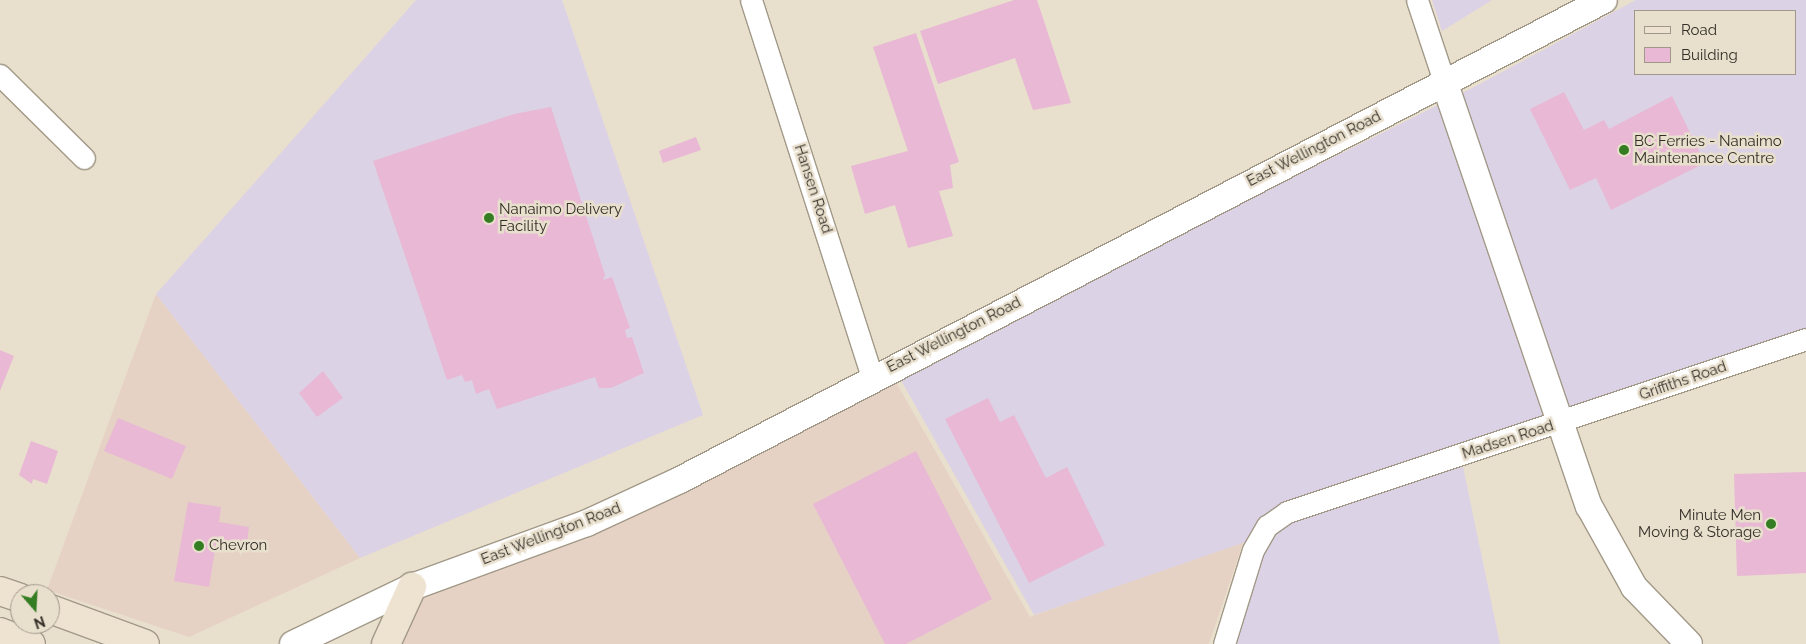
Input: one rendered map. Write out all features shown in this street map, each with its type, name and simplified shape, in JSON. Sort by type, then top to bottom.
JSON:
[{"type":"main road","points":[[386,644],[412,587]]},
{"type":"main road","points":[[60,613],[145,644]]},
{"type":"main road","points":[[0,632],[31,644]]},
{"type":"street","name":"Hansen Road","points":[[751,0],[872,378]]},
{"type":"street","name":"Madsen Road","points":[[1224,644],[1254,550],[1267,526],[1287,512],[1561,423],[1417,0]]},
{"type":"street","name":"East Wellington Road","points":[[293,644],[412,587],[588,523],[680,480],[872,378],[1445,84],[1604,0]]},
{"type":"street","points":[[0,75],[84,158]]},
{"type":"street","name":"Griffiths Road","points":[[1561,423],[1806,340]]},
{"type":"street","points":[[1561,423],[1589,506],[1610,550],[1634,587],[1689,644]]},
{"type":"shaded area","points":[[416,0],[562,0],[703,415],[360,558],[156,294]]},
{"type":"shaded area","points":[[1432,0],[1492,0],[1442,31]]},
{"type":"shaded area","points":[[1636,0],[1806,0],[1806,350],[1462,462],[1500,644],[1226,644],[1263,536],[1034,615],[898,375],[1476,86]]},
{"type":"shaded area","points":[[156,294],[360,558],[189,637],[60,594],[60,584],[49,584]]},
{"type":"shaded area","points":[[893,377],[1030,617],[1244,540],[1209,644],[397,644],[411,603],[592,529]]},
{"type":"building","points":[[1014,0],[1037,0],[1071,103],[1033,110],[1015,58],[938,84],[920,31]]},
{"type":"building","points":[[916,33],[959,162],[950,165],[953,188],[939,191],[953,236],[908,248],[895,205],[865,214],[851,166],[908,151],[873,47]]},
{"type":"building","name":"BC Ferries - Nanaimo Maintenance Centre","points":[[1564,92],[1584,130],[1604,120],[1609,129],[1672,96],[1705,163],[1611,210],[1596,178],[1570,190],[1530,109]]},
{"type":"building","name":"Nanaimo Delivery Facility","points":[[551,107],[605,275],[603,280],[612,277],[630,328],[625,330],[627,338],[632,337],[644,373],[611,388],[599,388],[595,377],[497,409],[489,389],[476,394],[472,380],[465,382],[462,375],[447,380],[373,161],[514,114]]},
{"type":"building","points":[[696,137],[701,150],[663,163],[659,151]]},
{"type":"building","points":[[0,350],[14,356],[0,391]]},
{"type":"building","points":[[323,371],[343,398],[317,417],[299,393]]},
{"type":"building","points":[[988,398],[1000,422],[1014,415],[1046,478],[1067,467],[1105,545],[1029,583],[945,419]]},
{"type":"building","points":[[118,418],[186,446],[172,479],[104,451]]},
{"type":"building","points":[[31,441],[58,451],[47,484],[33,479],[32,484],[19,475]]},
{"type":"building","points":[[916,451],[992,599],[906,644],[885,644],[813,504]]},
{"type":"building","name":"Minute Men Moving & Storage","points":[[1806,472],[1806,573],[1737,576],[1734,474]]},
{"type":"building","points":[[188,502],[221,507],[219,522],[249,527],[247,544],[217,538],[209,587],[174,581]]},
{"type":"place","name":"BC Ferries - Nanaimo Maintenance Centre","points":[[1624,150]]},
{"type":"place","name":"Nanaimo Delivery Facility","points":[[489,218]]},
{"type":"place","name":"Minute Men Moving & Storage","points":[[1771,524]]},
{"type":"place","name":"Chevron","points":[[199,546]]}]
